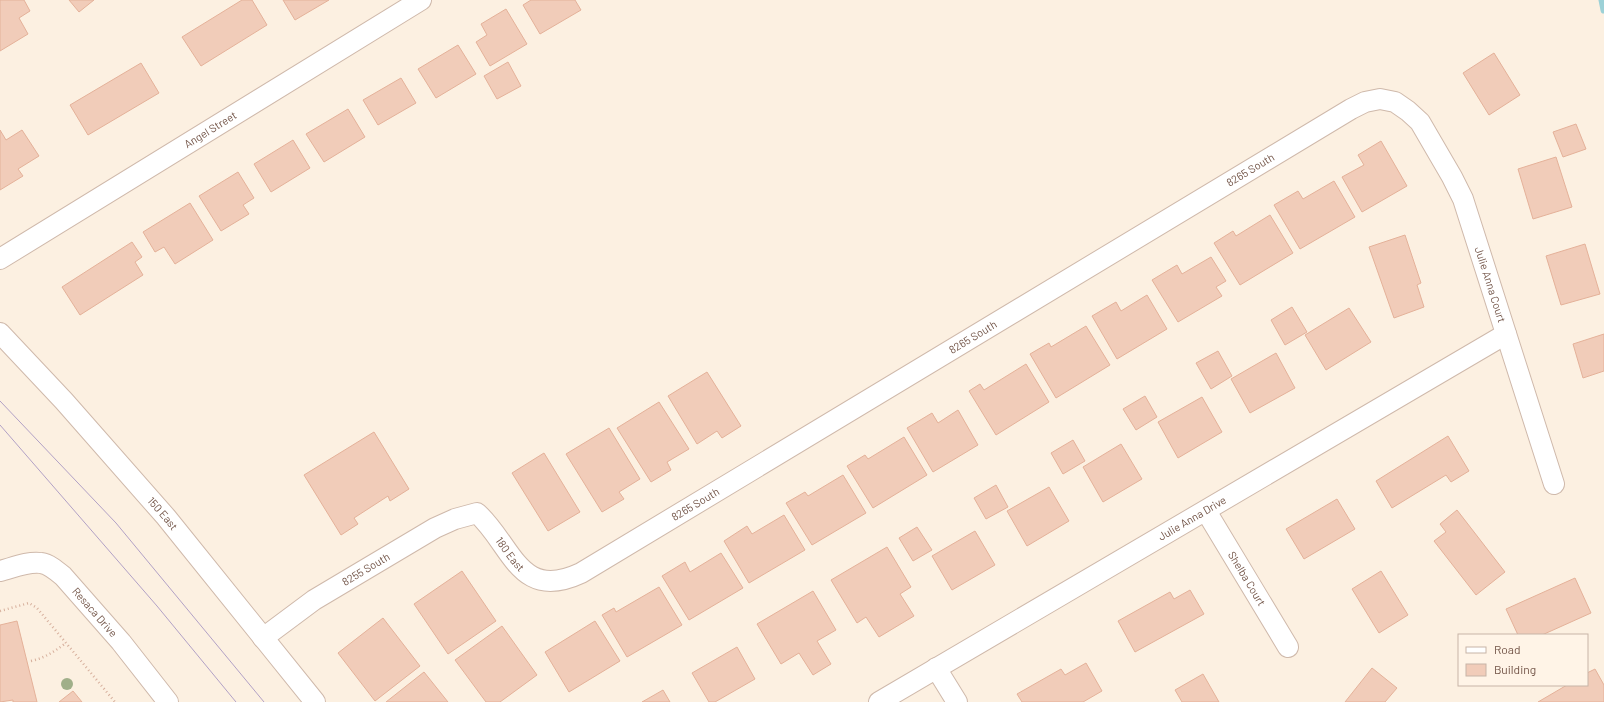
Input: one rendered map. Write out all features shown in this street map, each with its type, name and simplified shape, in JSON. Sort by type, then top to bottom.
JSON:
[{"type":"street","name":"Angel Street","points":[[0,259],[421,0]]},
{"type":"street","name":"8265 South","points":[[553,583],[568,580],[581,573],[1351,109],[1365,102],[1380,99],[1395,102]]},
{"type":"street","name":"Julie Anna Court","points":[[1395,102],[1408,110],[1420,122],[1463,199],[1554,484]]},
{"type":"street","name":"150 East","points":[[0,333],[64,401],[166,517],[315,702]]},
{"type":"street","name":"Julie Anna Drive","points":[[879,702],[1506,334]]},
{"type":"street","name":"Shelba Court","points":[[1206,511],[1288,647]]},
{"type":"street","name":"180 East","points":[[477,513],[486,521],[515,563],[525,573],[538,580],[553,583]]},
{"type":"street","name":"8255 South","points":[[263,638],[314,600],[435,528],[455,519],[477,513]]},
{"type":"street","name":"Resaca Drive","points":[[0,571],[30,563],[42,562],[53,568],[63,576],[121,642],[168,702]]},
{"type":"street","points":[[936,668],[957,702]]},
{"type":"path","points":[[0,611],[29,603],[37,608],[115,702]]},
{"type":"path","points":[[30,661],[46,656],[66,643]]},
{"type":"building","points":[[0,0],[24,0],[30,11],[19,18],[28,34],[0,51]]},
{"type":"building","points":[[69,0],[94,0],[79,12]]},
{"type":"building","points":[[242,0],[252,0],[267,25],[201,66],[182,37]]},
{"type":"building","points":[[283,0],[329,0],[295,20]]},
{"type":"building","points":[[531,0],[575,0],[581,10],[540,34],[523,5]]},
{"type":"building","points":[[506,9],[527,44],[490,66],[476,42],[487,35],[481,24]]},
{"type":"building","points":[[458,45],[476,74],[436,98],[418,69]]},
{"type":"building","points":[[1494,53],[1520,95],[1489,115],[1463,73]]},
{"type":"building","points":[[508,62],[521,86],[497,99],[484,76]]},
{"type":"building","points":[[141,63],[159,93],[88,135],[70,105]]},
{"type":"building","points":[[401,78],[416,103],[378,125],[363,100]]},
{"type":"building","points":[[348,109],[365,137],[324,162],[306,134]]},
{"type":"building","points":[[1576,124],[1586,149],[1563,157],[1553,132]]},
{"type":"building","points":[[0,130],[6,140],[22,130],[39,156],[18,169],[23,176],[0,190]]},
{"type":"building","points":[[293,140],[310,168],[271,192],[254,164]]},
{"type":"building","points":[[1381,141],[1407,186],[1362,212],[1342,177],[1364,165],[1358,155]]},
{"type":"building","points":[[1556,157],[1572,207],[1533,219],[1518,169]]},
{"type":"building","points":[[238,172],[254,198],[243,205],[249,214],[221,231],[199,196]]},
{"type":"building","points":[[1334,181],[1355,217],[1300,249],[1274,205],[1298,191],[1303,199]]},
{"type":"building","points":[[190,203],[213,240],[175,264],[164,247],[155,252],[143,232]]},
{"type":"building","points":[[1270,215],[1293,253],[1240,285],[1214,243],[1233,231],[1236,236]]},
{"type":"building","points":[[1405,235],[1421,283],[1417,285],[1424,307],[1394,318],[1369,247]]},
{"type":"building","points":[[132,242],[142,257],[135,262],[143,275],[80,315],[62,287]]},
{"type":"building","points":[[1585,244],[1600,294],[1561,305],[1546,256]]},
{"type":"building","points":[[1211,257],[1226,281],[1216,287],[1222,296],[1178,322],[1152,280],[1177,265],[1182,274]]},
{"type":"building","points":[[1147,295],[1167,329],[1117,359],[1092,316],[1116,302],[1121,311]]},
{"type":"building","points":[[1292,307],[1307,332],[1285,345],[1271,320]]},
{"type":"building","points":[[1349,308],[1371,342],[1326,370],[1305,335]]},
{"type":"building","points":[[1086,326],[1110,365],[1056,398],[1030,354],[1049,343],[1051,347]]},
{"type":"building","points":[[1604,334],[1604,371],[1583,378],[1573,344]]},
{"type":"building","points":[[1218,351],[1232,376],[1211,389],[1196,363]]},
{"type":"building","points":[[1276,353],[1295,388],[1250,413],[1231,379]]},
{"type":"building","points":[[1026,364],[1049,402],[996,435],[969,391],[980,384],[984,390]]},
{"type":"building","points":[[707,372],[741,426],[722,438],[717,431],[697,444],[668,396]]},
{"type":"building","points":[[1145,396],[1157,417],[1136,430],[1123,409]]},
{"type":"building","points":[[1202,397],[1222,432],[1178,458],[1158,422]]},
{"type":"building","points":[[659,402],[689,449],[667,462],[671,470],[651,482],[617,428]]},
{"type":"building","points":[[958,410],[978,445],[933,472],[907,428],[932,413],[938,423]]},
{"type":"building","points":[[609,428],[640,479],[619,492],[624,499],[602,512],[566,454]]},
{"type":"building","points":[[374,432],[409,489],[390,501],[388,496],[354,518],[358,524],[341,535],[304,475]]},
{"type":"building","points":[[1448,436],[1469,471],[1451,482],[1446,475],[1392,508],[1376,481]]},
{"type":"building","points":[[904,437],[927,475],[873,508],[847,466],[865,455],[868,459]]},
{"type":"building","points":[[1073,440],[1085,461],[1063,474],[1051,453]]},
{"type":"building","points":[[1121,444],[1142,479],[1103,502],[1083,467]]},
{"type":"building","points":[[544,453],[580,512],[548,531],[512,473]]},
{"type":"building","points":[[843,475],[866,513],[812,545],[786,503],[805,492],[808,496]]},
{"type":"building","points":[[996,485],[1008,507],[986,519],[974,498]]},
{"type":"building","points":[[1049,487],[1069,521],[1027,546],[1007,511]]},
{"type":"building","points":[[1337,499],[1355,529],[1304,559],[1286,529]]},
{"type":"building","points":[[1457,510],[1505,572],[1476,595],[1434,541],[1446,532],[1440,524]]},
{"type":"building","points":[[784,515],[805,550],[749,583],[724,541],[747,526],[752,534]]},
{"type":"building","points":[[917,527],[932,550],[913,561],[899,538]]},
{"type":"building","points":[[975,531],[995,565],[952,590],[932,556]]},
{"type":"building","points":[[887,547],[911,587],[900,594],[914,616],[879,637],[866,617],[857,623],[831,580]]},
{"type":"building","points":[[721,553],[743,588],[689,620],[662,576],[685,562],[690,572]]},
{"type":"building","points":[[462,571],[496,621],[448,654],[414,604]]},
{"type":"building","points":[[1381,571],[1408,615],[1379,633],[1352,589]]},
{"type":"building","points":[[1575,578],[1591,613],[1544,634],[1518,634],[1506,609]]},
{"type":"building","points":[[659,587],[682,625],[627,657],[602,615],[614,608],[616,612]]},
{"type":"building","points":[[1190,590],[1204,614],[1135,652],[1118,621],[1170,592],[1174,599]]},
{"type":"building","points":[[813,591],[836,630],[817,641],[831,664],[813,675],[799,653],[781,664],[757,624]]},
{"type":"building","points":[[383,618],[420,666],[375,701],[338,653]]},
{"type":"building","points":[[17,621],[37,702],[13,702],[13,700],[0,702],[0,625]]},
{"type":"building","points":[[595,621],[620,661],[569,692],[545,652]]},
{"type":"building","points":[[502,626],[537,675],[500,702],[486,702],[455,660]]},
{"type":"building","points":[[737,647],[755,679],[715,702],[709,702],[692,673]]},
{"type":"building","points":[[1086,663],[1102,691],[1083,702],[1022,702],[1017,694],[1061,669],[1065,675]]},
{"type":"building","points":[[1372,668],[1397,688],[1385,702],[1345,702]]},
{"type":"building","points":[[1595,669],[1604,685],[1604,702],[1538,702],[1565,686],[1588,686],[1588,672]]},
{"type":"building","points":[[424,672],[448,702],[386,702]]},
{"type":"building","points":[[1203,674],[1219,702],[1182,702],[1175,690]]},
{"type":"building","points":[[663,690],[670,702],[642,702]]},
{"type":"building","points":[[73,691],[82,702],[59,702]]},
{"type":"waterway","points":[[1602,0],[1604,10]]},
{"type":"tram line","points":[[0,401],[116,523],[264,702]]},
{"type":"tram line","points":[[0,425],[157,606],[236,702]]}]
